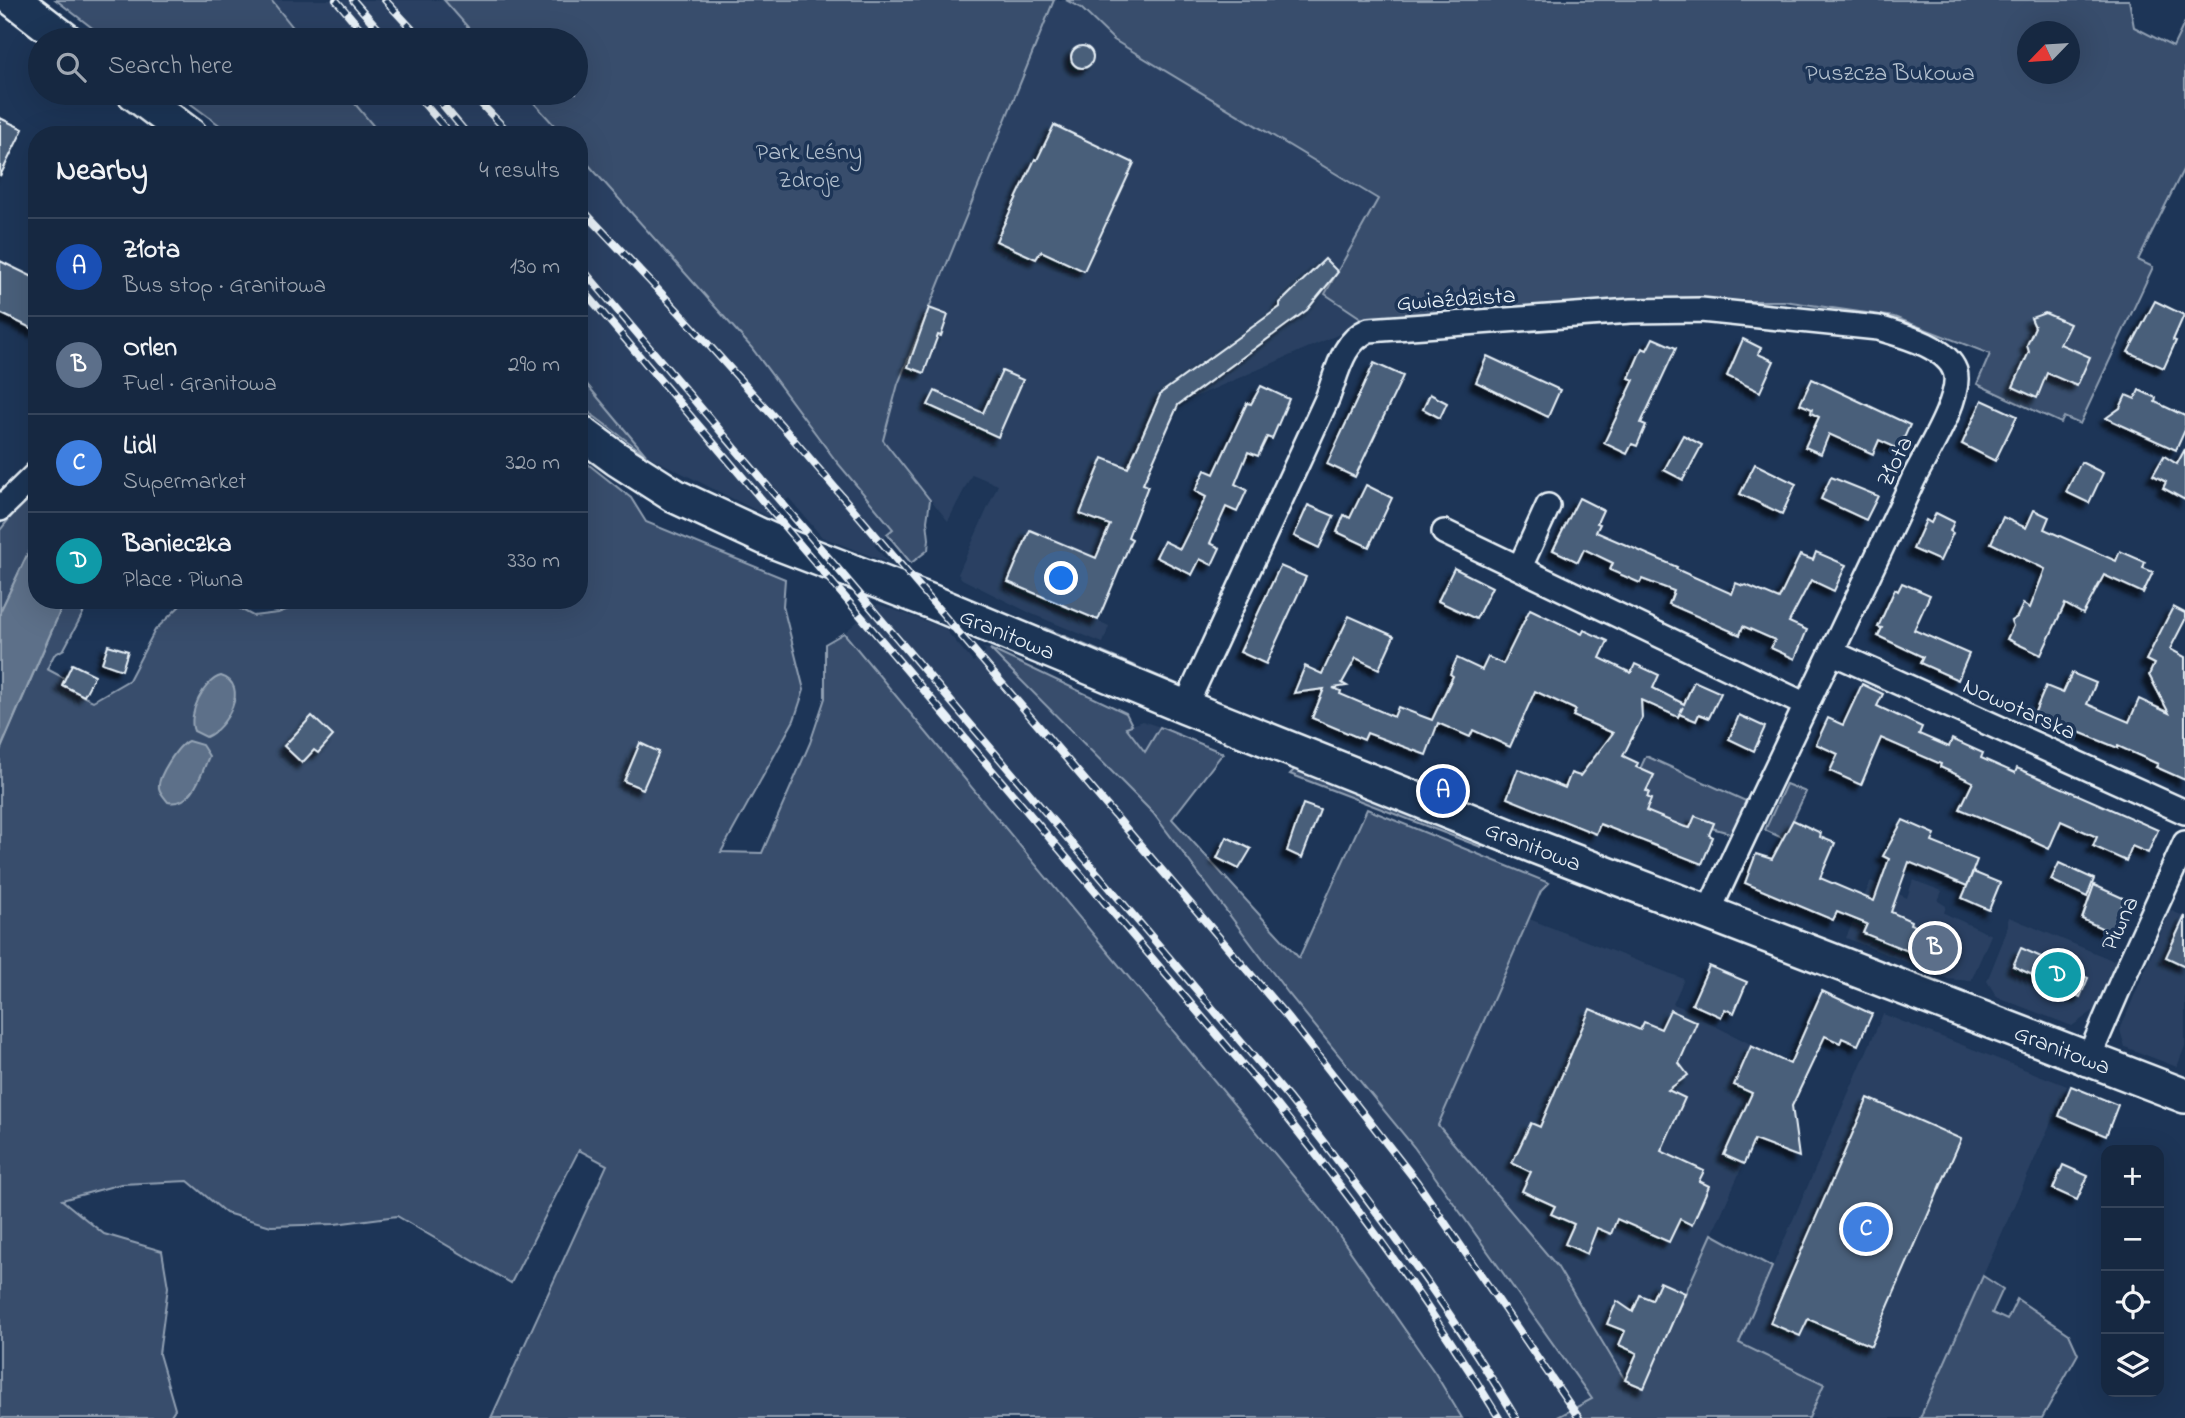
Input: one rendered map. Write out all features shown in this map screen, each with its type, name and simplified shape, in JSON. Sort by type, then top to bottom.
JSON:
[{"type":"street","points":[[14,0],[50,28]]},
{"type":"street","points":[[150,105],[178,126]]},
{"type":"street","name":"Gwiaździsta","points":[[1185,707],[1320,415],[1347,346],[1358,334],[1369,330],[1630,311],[1701,310],[1878,328],[1904,336],[1938,352],[1955,371]]},
{"type":"street","name":"Złota","points":[[1708,913],[1926,452],[1950,408],[1955,371]]},
{"type":"street","name":"Granitowa","points":[[588,438],[675,496],[738,526],[932,602],[1185,707],[2086,1061],[2185,1096]]},
{"type":"street","points":[[0,509],[28,482]]},
{"type":"street","points":[[1520,567],[1548,506]]},
{"type":"street","points":[[1444,532],[1806,705]]},
{"type":"street","name":"Nowotarska","points":[[1833,653],[2185,812]]},
{"type":"street","name":"Piwna","points":[[2086,1061],[2185,843]]},
{"type":"shaded area","points":[[271,0],[444,0],[468,28],[293,28]]},
{"type":"shaded area","points":[[1054,0],[1066,0],[1081,8],[1114,40],[1379,199],[1326,294],[1367,322],[1179,404],[1149,471],[1148,486],[1128,537],[1132,539],[1098,621],[1109,626],[1103,643],[1032,614],[962,579],[958,574],[998,485],[972,474],[948,521],[883,440],[898,384]]},
{"type":"shaded area","points":[[356,105],[536,105],[555,126],[374,126]]},
{"type":"shaded area","points":[[588,164],[751,347],[836,461],[893,530],[874,545],[889,563],[822,537],[789,498],[767,516],[646,455],[588,386]]},
{"type":"shaded area","points":[[28,553],[28,609],[61,609],[0,750],[0,612]]},
{"type":"shaded area","points":[[878,604],[944,628],[973,662],[986,651],[982,648],[990,649],[1153,813],[1288,993],[1414,1147],[1605,1418],[1462,1418],[1435,1373],[1323,1212],[844,633]]},
{"type":"shaded area","points":[[221,676],[230,681],[235,697],[227,717],[206,737],[194,731],[192,724],[195,707],[203,691]]},
{"type":"shaded area","points":[[1142,721],[1160,727],[1146,752],[1126,727]]},
{"type":"shaded area","points":[[188,741],[202,745],[209,756],[190,794],[177,802],[168,802],[161,794],[159,783],[174,755]]},
{"type":"shaded area","points":[[1913,880],[1942,891],[1938,901],[1946,906],[1944,913],[1991,935],[1971,981],[1948,979],[1846,938],[1871,881],[1907,898]]},
{"type":"shaded area","points":[[2170,910],[2185,917],[2185,1046],[2177,1067],[2125,1047],[2120,1030]]},
{"type":"shaded area","points":[[2009,917],[2112,960],[2116,958],[2093,1011],[2072,1026],[1997,997],[1987,981],[2003,941]]},
{"type":"shaded area","points":[[1529,919],[1684,979],[1673,1004],[1702,1015],[1701,1019],[1788,1063],[1644,1388],[1625,1380],[1557,1266],[1438,1125]]},
{"type":"shaded area","points":[[1883,1014],[2067,1086],[1920,1418],[1809,1418],[1823,1384],[1739,1343]]},
{"type":"green space","points":[[56,0],[271,0],[293,28],[92,28]]},
{"type":"green space","name":"Park Leśny Zdroje","points":[[444,0],[1054,0],[898,384],[883,440],[930,500],[927,521],[928,550],[911,563],[887,534],[893,529],[836,461],[751,347],[588,164],[588,126],[555,126],[536,105],[588,105],[588,28],[468,28]]},
{"type":"green space","name":"Puszcza Bukowa","points":[[1066,0],[2129,0],[2134,27],[2173,47],[2185,22],[2185,166],[2138,260],[2153,267],[2080,424],[2064,417],[2061,423],[1977,384],[1990,354],[1894,317],[1784,301],[1680,301],[1367,322],[1325,294],[1378,199],[1114,40],[1081,8]]},
{"type":"green space","points":[[192,105],[356,105],[374,126],[221,126]]},
{"type":"green space","points":[[588,386],[646,455],[588,412]]},
{"type":"green space","points":[[588,464],[631,498],[646,522],[785,579],[783,606],[804,690],[794,720],[721,852],[762,853],[810,743],[825,698],[825,644],[844,633],[1323,1212],[1435,1373],[1462,1418],[491,1418],[607,1165],[579,1150],[511,1283],[397,1216],[335,1224],[271,1226],[226,1213],[188,1181],[121,1184],[62,1200],[104,1234],[162,1251],[168,1287],[159,1354],[175,1409],[169,1418],[0,1418],[0,751],[61,609],[85,609],[64,649],[54,655],[47,669],[66,679],[82,696],[93,701],[129,680],[155,630],[177,609],[240,609],[253,616],[289,609],[588,609]]},
{"type":"green space","points":[[28,496],[28,553],[0,612],[0,530]]},
{"type":"green space","points":[[1045,628],[1180,685],[1172,689],[1048,636]]},
{"type":"green space","points":[[990,649],[1126,713],[1132,725],[1126,727],[1145,752],[1160,727],[1223,753],[1172,819],[1299,958],[1367,809],[1549,883],[1541,891],[1438,1125],[1557,1266],[1625,1380],[1643,1388],[1712,1234],[1772,1267],[1739,1343],[1824,1384],[1809,1418],[1556,1418],[1592,1399],[1414,1147],[1288,993],[1153,813]]},
{"type":"green space","points":[[1646,756],[1748,802],[1733,834],[1712,828],[1714,823],[1697,817],[1692,829],[1686,826],[1684,830],[1646,811],[1651,800],[1646,791],[1654,775],[1640,769]]},
{"type":"green space","points":[[1296,768],[1485,840],[1481,847],[1290,774]]},
{"type":"green space","points":[[1786,784],[1806,792],[1784,839],[1765,830]]},
{"type":"green space","points":[[1983,1276],[2003,1289],[1992,1313],[2007,1320],[2017,1299],[2069,1334],[2078,1354],[2042,1418],[1920,1418]]},
{"type":"building","points":[[1082,46],[1090,49],[1093,57],[1090,65],[1082,68],[1074,65],[1071,57],[1074,49]]},
{"type":"building","points":[[0,118],[23,129],[0,176]]},
{"type":"building","points":[[1054,125],[1134,163],[1084,271],[1041,251],[1036,259],[996,241]]},
{"type":"building","points":[[1325,259],[1338,272],[1307,310],[1178,405],[1143,484],[1148,486],[1128,537],[1132,539],[1098,620],[1008,582],[1030,530],[1096,558],[1110,525],[1080,514],[1103,458],[1128,468],[1161,393],[1280,307],[1280,303]]},
{"type":"building","points":[[0,261],[28,275],[28,327],[0,313]]},
{"type":"building","points":[[2155,301],[2184,315],[2164,368],[2128,352]]},
{"type":"building","points":[[929,308],[948,315],[924,373],[908,367]]},
{"type":"building","points":[[2045,313],[2070,324],[2060,344],[2090,357],[2077,386],[2047,373],[2037,398],[2013,387],[2029,352],[2027,345],[2035,327],[2031,318]]},
{"type":"building","points":[[1653,338],[1676,348],[1641,423],[1646,425],[1637,446],[1632,444],[1627,454],[1604,443],[1634,380],[1629,378],[1642,348],[1647,350]]},
{"type":"building","points":[[1743,339],[1761,348],[1758,354],[1774,361],[1760,392],[1727,376]]},
{"type":"building","points":[[1487,356],[1560,390],[1548,417],[1476,382]]},
{"type":"building","points":[[1374,363],[1403,376],[1355,477],[1327,464]]},
{"type":"building","points":[[1002,371],[1023,380],[998,437],[928,405],[935,391],[983,413]]},
{"type":"building","points":[[1812,379],[1910,425],[1899,449],[1879,440],[1873,454],[1829,434],[1821,454],[1805,447],[1819,417],[1811,413],[1812,409],[1800,404]]},
{"type":"building","points":[[1261,386],[1289,399],[1272,439],[1267,437],[1258,456],[1248,452],[1235,484],[1247,490],[1237,512],[1226,507],[1210,543],[1220,548],[1212,565],[1200,559],[1192,575],[1156,557],[1164,541],[1180,549],[1206,497],[1195,491],[1205,470],[1214,474],[1247,403],[1251,404]]},
{"type":"building","points":[[2139,390],[2156,398],[2155,402],[2185,416],[2185,430],[2176,450],[2106,418],[2120,408],[2126,395],[2135,399]]},
{"type":"building","points":[[1430,394],[1447,403],[1440,418],[1423,409]]},
{"type":"building","points":[[1982,400],[2017,416],[1995,461],[1962,444]]},
{"type":"building","points":[[1683,435],[1702,445],[1683,480],[1664,470]]},
{"type":"building","points":[[2185,449],[2185,500],[2163,488],[2166,482],[2153,475],[2164,456],[2177,464]]},
{"type":"building","points":[[2081,462],[2103,473],[2089,503],[2066,492]]},
{"type":"building","points":[[1755,464],[1796,484],[1782,514],[1740,494]]},
{"type":"building","points":[[1831,477],[1878,496],[1866,520],[1821,499]]},
{"type":"building","points":[[1366,485],[1392,498],[1369,547],[1337,532],[1344,515],[1350,518]]},
{"type":"building","points":[[1579,498],[1603,510],[1596,532],[1732,594],[1736,583],[1779,599],[1800,555],[1813,560],[1816,552],[1846,565],[1834,591],[1811,580],[1789,622],[1807,630],[1795,659],[1771,648],[1775,640],[1743,626],[1740,635],[1669,604],[1674,591],[1642,579],[1640,583],[1610,570],[1613,563],[1584,549],[1578,562],[1553,550]]},
{"type":"building","points":[[1308,505],[1334,516],[1319,548],[1294,536]]},
{"type":"building","points":[[2034,510],[2049,517],[2044,529],[2116,561],[2120,551],[2145,562],[2143,568],[2153,572],[2143,593],[2104,575],[2083,614],[2065,604],[2041,655],[2007,639],[2013,626],[2011,621],[2017,617],[2023,604],[2030,608],[2045,569],[1991,543],[2003,517],[2026,528]]},
{"type":"building","points":[[1936,513],[1954,522],[1950,531],[1953,533],[1940,561],[1913,549],[1926,520],[1931,523]]},
{"type":"building","points":[[1280,566],[1306,577],[1266,664],[1240,652]]},
{"type":"building","points":[[1454,568],[1492,587],[1476,619],[1438,601]]},
{"type":"building","points":[[1902,583],[1930,595],[1914,630],[1969,654],[1958,680],[1920,663],[1923,657],[1878,636],[1882,628],[1878,627],[1895,589],[1898,591]]},
{"type":"building","points":[[2173,607],[2185,613],[2185,620],[2170,649],[2185,657],[2185,780],[2118,746],[2034,714],[2046,686],[2063,693],[2072,673],[2096,683],[2087,704],[2129,722],[2139,699],[2169,713],[2149,675],[2154,664],[2146,660]]},
{"type":"building","points":[[1530,609],[1582,634],[1584,630],[1608,641],[1600,658],[1631,673],[1635,664],[1659,675],[1653,688],[1684,704],[1694,681],[1721,693],[1709,718],[1699,714],[1696,721],[1679,714],[1678,717],[1641,700],[1642,718],[1623,756],[1638,763],[1636,767],[1654,775],[1646,791],[1649,792],[1647,797],[1651,799],[1646,811],[1690,828],[1695,816],[1714,823],[1709,835],[1713,837],[1702,864],[1600,824],[1596,834],[1507,798],[1518,769],[1565,788],[1571,773],[1580,776],[1613,733],[1573,716],[1576,710],[1535,691],[1510,747],[1473,730],[1470,737],[1438,723],[1426,755],[1367,733],[1364,740],[1312,718],[1324,689],[1294,693],[1305,666],[1322,674],[1349,616],[1394,636],[1379,669],[1356,658],[1342,683],[1347,686],[1333,688],[1341,691],[1340,694],[1394,717],[1398,707],[1432,720],[1453,676],[1450,674],[1457,658],[1482,670],[1488,657],[1503,664]]},
{"type":"building","points":[[108,645],[128,651],[122,670],[102,663]]},
{"type":"building","points":[[72,664],[95,675],[84,696],[62,685]]},
{"type":"building","points":[[1862,684],[1883,694],[1877,706],[1922,727],[1919,734],[1949,747],[1952,739],[1983,753],[1981,758],[2015,773],[2017,768],[2158,830],[2148,853],[2132,846],[2126,861],[2093,846],[2097,837],[2061,821],[2049,849],[2032,841],[2033,839],[1960,809],[1973,782],[1940,767],[1941,764],[1881,738],[1861,785],[1830,771],[1838,754],[1816,744],[1828,718],[1843,725]]},
{"type":"building","points":[[1739,715],[1765,727],[1754,751],[1729,739]]},
{"type":"building","points":[[312,716],[333,736],[318,753],[314,750],[302,763],[284,746]]},
{"type":"building","points":[[640,743],[659,752],[643,789],[624,781]]},
{"type":"building","points":[[1303,804],[1320,810],[1302,858],[1287,851]]},
{"type":"building","points":[[1793,820],[1835,843],[1820,878],[1874,901],[1889,859],[1883,856],[1903,820],[1935,834],[1932,842],[1977,860],[1967,886],[1909,862],[1891,912],[1911,921],[1910,924],[1957,942],[1948,967],[1863,933],[1867,924],[1837,912],[1833,920],[1745,883],[1756,854],[1772,859]]},
{"type":"building","points":[[1227,837],[1251,849],[1239,869],[1217,858]]},
{"type":"building","points":[[2059,863],[2094,879],[2087,897],[2051,880]]},
{"type":"building","points":[[1973,872],[2000,883],[1989,910],[1962,898]]},
{"type":"building","points":[[2094,885],[2125,899],[2117,916],[2119,921],[2114,934],[2082,919]]},
{"type":"building","points":[[2185,916],[2185,966],[2166,957]]},
{"type":"building","points":[[2021,948],[2088,978],[2080,997],[2013,966]]},
{"type":"building","points":[[1709,966],[1747,982],[1734,1013],[1725,1009],[1721,1017],[1692,1004]]},
{"type":"building","points":[[1822,991],[1872,1014],[1858,1045],[1842,1038],[1840,1043],[1825,1036],[1792,1106],[1799,1157],[1754,1140],[1744,1164],[1724,1155],[1752,1093],[1734,1085],[1751,1046],[1790,1064]]},
{"type":"building","points":[[1590,1009],[1640,1030],[1644,1022],[1661,1029],[1670,1010],[1697,1022],[1679,1063],[1688,1075],[1668,1090],[1685,1098],[1661,1151],[1704,1171],[1699,1181],[1709,1186],[1692,1225],[1680,1219],[1669,1242],[1617,1219],[1611,1234],[1597,1228],[1587,1254],[1565,1244],[1574,1224],[1551,1214],[1555,1206],[1522,1191],[1531,1172],[1512,1163],[1531,1123],[1540,1127]]},
{"type":"building","points":[[2071,1086],[2118,1105],[2106,1136],[2059,1116]]},
{"type":"building","points":[[1868,1098],[1961,1139],[1871,1346],[1808,1319],[1800,1336],[1770,1323]]},
{"type":"building","points":[[2063,1165],[2088,1176],[2077,1200],[2053,1189]]},
{"type":"building","points":[[1660,1282],[1685,1293],[1644,1388],[1625,1380],[1637,1353],[1619,1345],[1625,1331],[1607,1324],[1617,1301],[1633,1312],[1640,1295],[1652,1300]]},
{"type":"railway","points":[[336,0],[360,28]]},
{"type":"railway","points":[[353,0],[378,28]]},
{"type":"railway","points":[[385,0],[411,28]]},
{"type":"railway","points":[[425,105],[443,126]]},
{"type":"railway","points":[[443,105],[460,126]]},
{"type":"railway","points":[[482,105],[502,126]]},
{"type":"railway","points":[[588,216],[782,426],[1289,1019],[1417,1182],[1579,1418]]},
{"type":"railway","points":[[588,276],[1288,1097],[1407,1254],[1516,1418]]},
{"type":"railway","points":[[588,296],[1277,1105],[1393,1258],[1499,1418]]},
{"type":"place","name":"Złota","points":[[1443,791]]},
{"type":"place","name":"Orlen","points":[[1935,948]]},
{"type":"place","name":"Banieczka","points":[[2058,975]]},
{"type":"place","name":"Lidl","points":[[1866,1229]]}]
